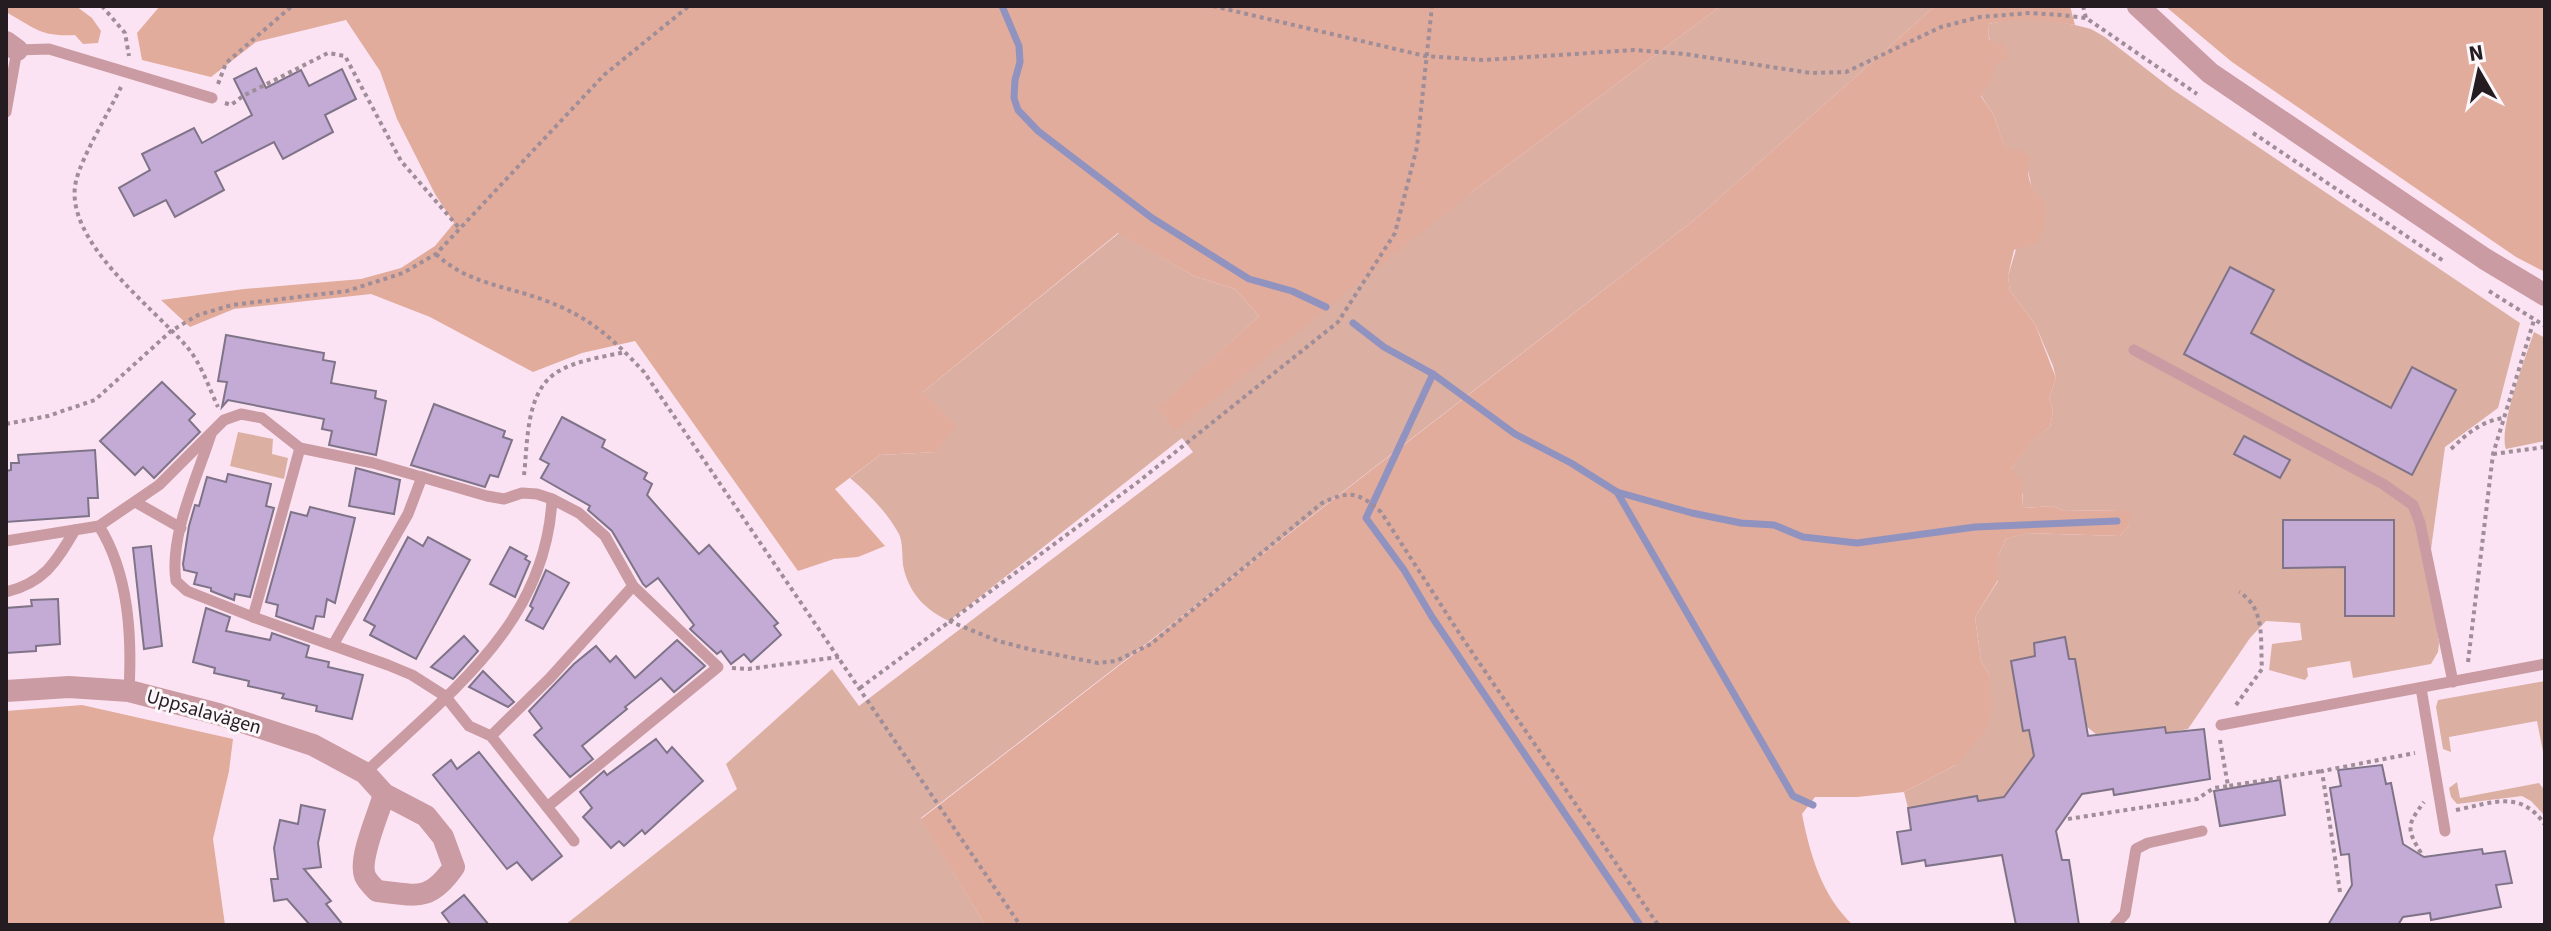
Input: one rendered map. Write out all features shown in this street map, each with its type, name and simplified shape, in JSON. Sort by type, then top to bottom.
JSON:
[{"type":"street","points":[[2138,6],[2210,73],[2485,259],[2545,295]]},
{"type":"street","name":"Uppsalavägen","points":[[6,691],[69,687],[129,691],[265,728],[313,745],[365,773],[384,794],[426,816],[443,837],[454,867],[441,886],[420,896],[377,891],[365,877],[363,856],[384,794]]},
{"type":"lane","points":[[6,112],[12,46],[49,49],[212,98]]},
{"type":"lane","points":[[2134,350],[2383,484],[2413,505],[2420,523],[2453,682]]},
{"type":"lane","points":[[6,541],[99,526],[137,503],[159,485],[224,420],[241,414],[262,418],[300,448],[373,463],[487,496],[504,499],[522,493],[552,499],[579,513],[605,536],[633,586],[718,667],[547,807]]},
{"type":"lane","points":[[212,432],[181,528],[173,565],[176,581],[187,591],[412,675],[445,696],[469,726],[491,736],[574,841]]},
{"type":"lane","points":[[253,617],[300,448]]},
{"type":"lane","points":[[333,645],[408,514],[422,477]]},
{"type":"lane","points":[[365,773],[482,662],[506,631],[532,589],[542,562],[551,528],[552,499]]},
{"type":"lane","points":[[137,503],[181,528]]},
{"type":"lane","points":[[99,526],[121,572],[131,655],[129,691]]},
{"type":"lane","points":[[6,592],[34,582],[53,566],[75,530]]},
{"type":"lane","points":[[491,736],[550,678],[633,586]]},
{"type":"lane","points":[[2220,729],[2545,664]]},
{"type":"lane","points":[[2421,688],[2445,831]]},
{"type":"lane","points":[[2115,925],[2125,914],[2136,849],[2148,843],[2202,831]]},
{"type":"path","points":[[102,6],[125,33],[129,49],[128,73],[76,179],[74,196],[80,221],[103,258],[189,349],[224,420]]},
{"type":"path","points":[[292,6],[226,63],[212,98],[231,105],[311,60],[328,53],[345,56],[401,161],[461,229]]},
{"type":"path","points":[[6,424],[48,416],[95,400],[171,331],[198,315],[232,305],[347,291],[403,273],[436,254],[604,75],[689,6]]},
{"type":"path","points":[[1213,6],[1425,56],[1483,60],[1634,50],[1811,73],[1846,72],[1941,27],[1980,17],[2030,13],[2086,18],[2201,97]]},
{"type":"path","points":[[860,688],[1138,482],[1338,322],[1395,233],[1417,147],[1432,6]]},
{"type":"path","points":[[2083,6],[2086,18]]},
{"type":"path","points":[[2253,132],[2445,262]]},
{"type":"path","points":[[436,254],[451,268],[472,279],[545,300],[584,318],[606,332],[644,372],[1020,925]]},
{"type":"path","points":[[2483,287],[2545,326]]},
{"type":"path","points":[[2466,679],[2493,454],[2534,320]]},
{"type":"path","points":[[522,493],[531,411],[539,393],[555,373],[575,364],[625,352]]},
{"type":"path","points":[[2451,449],[2473,429],[2503,418]]},
{"type":"path","points":[[2493,454],[2545,447]]},
{"type":"path","points":[[949,621],[998,641],[1033,650],[1098,663],[1116,661],[1151,644],[1322,503],[1336,496],[1352,494],[1366,498],[1381,512],[1463,639],[1658,925]]},
{"type":"path","points":[[2228,786],[2220,729],[2262,669],[2258,613],[2254,604],[2239,592]]},
{"type":"path","points":[[718,667],[748,669],[839,657]]},
{"type":"path","points":[[2068,819],[2197,799],[2214,788],[2425,751]]},
{"type":"path","points":[[2322,771],[2340,892]]},
{"type":"path","points":[[2442,812],[2516,801],[2528,807],[2545,825]]},
{"type":"shaded area","points":[[6,6],[76,6],[92,18],[101,31],[98,43],[83,44],[75,35],[38,30],[6,12]]},
{"type":"shaded area","points":[[160,6],[1721,6],[1473,191],[1176,430],[1158,408],[1259,316],[1235,289],[1194,276],[1118,233],[923,392],[956,426],[936,452],[880,455],[835,489],[885,546],[858,557],[834,559],[798,571],[635,341],[582,353],[533,372],[430,317],[371,294],[234,309],[190,327],[161,300],[361,279],[401,268],[435,246],[454,223],[435,194],[397,119],[380,71],[346,20],[256,42],[211,77],[142,60],[137,33]]},
{"type":"shaded area","points":[[1721,6],[1935,6],[1698,217],[921,818],[985,925],[565,925],[737,789],[726,764],[832,669],[859,706],[1193,452],[1182,438],[949,621],[925,606],[913,592],[905,575],[899,534],[877,503],[850,478],[880,455],[936,452],[923,392],[1119,233],[1194,276],[1235,289],[1259,316],[1159,408],[1473,191]]},
{"type":"shaded area","points":[[1935,6],[2070,6],[2075,25],[2032,20],[1988,24],[1989,40],[2003,44],[2009,57],[1995,64],[1990,82],[1981,96],[1994,115],[2007,149],[2021,150],[2031,158],[2028,171],[2031,184],[2046,204],[2045,225],[2036,244],[2014,250],[2008,276],[2010,291],[2035,324],[2056,378],[2049,398],[2053,411],[2050,427],[2033,439],[2011,469],[2022,481],[2023,508],[2052,506],[2065,511],[2120,510],[2132,514],[2128,527],[2120,536],[2027,533],[2006,539],[1998,556],[1998,580],[1975,617],[1981,661],[1990,676],[1991,710],[1987,729],[1956,765],[1904,792],[1815,797],[1802,814],[1809,845],[1825,888],[1853,925],[985,925],[921,819],[1698,217]]},
{"type":"shaded area","points":[[2165,6],[2545,6],[2545,272],[2516,257],[2232,62]]},
{"type":"shaded area","points":[[2013,19],[2075,25],[2105,37],[2172,89],[2520,323],[2498,408],[2445,447],[2428,571],[2439,643],[2431,664],[2353,678],[2350,661],[2307,668],[2305,680],[2269,670],[2272,644],[2302,640],[2300,623],[2266,621],[2250,638],[2188,729],[2166,733],[2164,727],[2097,735],[2086,726],[2075,659],[2069,659],[2065,638],[2034,643],[2035,656],[2011,661],[2023,731],[2029,730],[2034,756],[2004,797],[1978,801],[1977,796],[1908,808],[1904,792],[1956,765],[1990,676],[1981,661],[1975,617],[1998,581],[1998,556],[2006,539],[2026,533],[2120,536],[2128,527],[2131,515],[2120,510],[2065,511],[2052,506],[2023,508],[2023,495],[2011,469],[2032,439],[2050,427],[2053,411],[2049,398],[2056,378],[2035,324],[2010,291],[2008,276],[2033,193],[2027,166],[2021,151],[2007,150],[1995,118],[1981,95],[1993,68],[1988,24]]},
{"type":"shaded area","points":[[2534,332],[2545,338],[2545,441],[2506,449],[2509,410]]},
{"type":"shaded area","points":[[238,432],[273,439],[272,454],[288,458],[284,479],[230,466]]},
{"type":"shaded area","points":[[2545,681],[2545,762],[2537,721],[2449,737],[2451,752],[2443,749],[2436,707],[2438,700]]},
{"type":"shaded area","points":[[82,705],[233,739],[213,839],[225,925],[6,925],[6,711]]},
{"type":"shaded area","points":[[2457,782],[2460,798],[2539,783],[2545,791],[2545,816],[2522,796],[2457,804],[2449,788]]},
{"type":"building","points":[[256,68],[266,88],[301,70],[309,86],[342,69],[356,99],[325,115],[333,132],[283,159],[274,142],[215,172],[224,190],[175,217],[166,200],[134,216],[119,188],[150,170],[142,154],[194,128],[202,143],[252,115],[234,79]]},
{"type":"building","points":[[2230,267],[2274,290],[2251,333],[2306,363],[2391,408],[2412,367],[2456,390],[2412,475],[2184,354]]},
{"type":"building","points":[[226,335],[324,353],[323,360],[335,362],[331,383],[376,391],[375,398],[386,401],[376,455],[329,445],[332,431],[322,429],[324,419],[228,400],[222,407],[227,382],[218,381]]},
{"type":"building","points":[[162,382],[195,414],[189,420],[200,432],[154,478],[143,467],[135,475],[100,441]]},
{"type":"building","points":[[434,404],[505,431],[503,437],[512,440],[498,477],[490,475],[485,487],[411,465]]},
{"type":"building","points":[[562,417],[605,440],[602,447],[647,473],[644,479],[652,484],[647,495],[699,554],[709,545],[778,623],[774,626],[781,635],[751,662],[744,654],[731,664],[721,651],[717,654],[690,629],[694,625],[658,578],[646,587],[643,584],[612,531],[588,510],[590,506],[541,478],[549,464],[540,459]]},
{"type":"building","points":[[2244,436],[2290,460],[2280,478],[2234,454]]},
{"type":"building","points":[[95,450],[98,498],[88,498],[89,516],[6,522],[6,471],[11,470],[11,463],[19,463],[18,455]]},
{"type":"building","points":[[356,468],[400,480],[394,514],[349,506]]},
{"type":"building","points":[[228,474],[271,484],[266,506],[274,508],[250,597],[235,594],[234,600],[211,591],[211,588],[194,584],[197,573],[184,570],[183,564],[189,526],[195,505],[199,506],[207,477],[226,482]]},
{"type":"building","points":[[310,507],[355,518],[335,603],[327,599],[324,617],[316,616],[313,629],[276,616],[278,605],[266,602],[291,512],[307,516]]},
{"type":"building","points":[[2283,520],[2394,520],[2394,616],[2345,616],[2345,567],[2283,568]]},
{"type":"building","points":[[408,537],[423,546],[428,537],[470,560],[416,659],[370,635],[375,626],[364,620]]},
{"type":"building","points":[[151,546],[162,646],[144,649],[133,548]]},
{"type":"building","points":[[510,547],[527,556],[525,559],[530,562],[515,597],[490,584]]},
{"type":"building","points":[[546,570],[569,583],[543,629],[526,620]]},
{"type":"building","points":[[58,599],[60,644],[36,646],[36,651],[6,653],[6,608],[32,606],[31,600]]},
{"type":"building","points":[[206,608],[230,617],[226,631],[270,640],[272,633],[309,646],[306,657],[329,662],[328,667],[363,675],[352,719],[316,711],[317,706],[248,686],[249,681],[214,673],[215,668],[193,662]]},
{"type":"building","points":[[464,636],[478,651],[453,679],[431,667]]},
{"type":"building","points":[[2065,637],[2069,659],[2075,659],[2088,736],[2165,727],[2166,733],[2204,729],[2210,779],[2114,795],[2113,789],[2082,794],[2056,831],[2062,860],[2069,860],[2079,925],[2016,925],[2002,855],[1926,866],[1925,860],[1902,864],[1897,832],[1911,830],[1908,808],[1977,796],[1978,801],[2004,797],[2034,756],[2029,730],[2023,731],[2011,661],[2035,656],[2034,643]]},
{"type":"building","points":[[677,640],[705,666],[674,692],[661,678],[625,707],[627,709],[582,746],[593,759],[570,777],[534,735],[542,728],[529,711],[596,646],[610,662],[616,656],[635,678]]},
{"type":"building","points":[[483,671],[514,702],[508,707],[469,687]]},
{"type":"building","points":[[656,739],[667,753],[672,747],[703,781],[645,834],[642,830],[624,846],[619,841],[611,848],[583,817],[592,808],[580,792],[604,771],[607,775]]},
{"type":"building","points":[[479,752],[562,856],[532,880],[517,862],[507,869],[433,775],[451,760],[457,769]]},
{"type":"building","points":[[2382,765],[2386,784],[2391,783],[2403,844],[2424,857],[2482,849],[2483,854],[2505,851],[2512,883],[2496,885],[2501,907],[2431,920],[2430,913],[2403,917],[2398,925],[2328,925],[2352,885],[2349,854],[2341,855],[2330,788],[2341,786],[2338,770]]},
{"type":"building","points":[[2280,780],[2285,815],[2220,826],[2214,791]]},
{"type":"building","points":[[301,805],[325,810],[318,843],[321,867],[304,869],[331,901],[326,904],[343,925],[310,925],[287,899],[274,901],[271,879],[278,879],[274,848],[280,820],[298,824]]},
{"type":"building","points":[[464,895],[489,925],[451,925],[442,913]]},
{"type":"waterway","points":[[1002,6],[1019,46],[1020,62],[1014,98],[1018,110],[1038,131],[1152,218],[1249,279],[1292,291],[1326,307]]},
{"type":"waterway","points":[[1353,323],[1384,347],[1433,374],[1515,434],[1571,463],[1617,492],[1692,513],[1741,523],[1774,525],[1803,537],[1857,543],[1975,527],[2117,521]]},
{"type":"waterway","points":[[1433,374],[1366,518],[1404,570],[1432,617],[1640,925]]},
{"type":"waterway","points":[[1617,492],[1793,796],[1813,805]]}]
